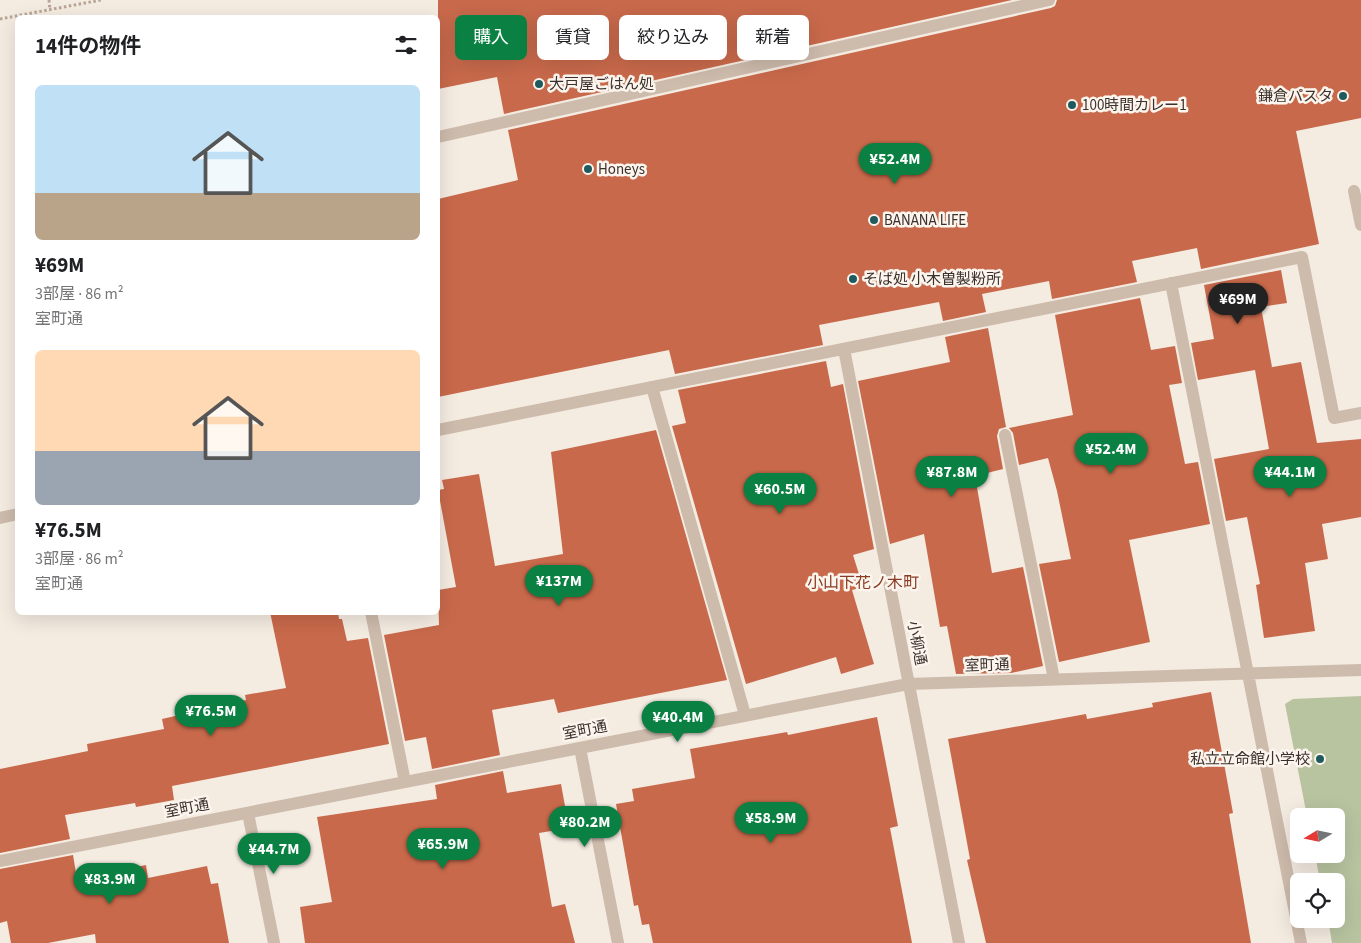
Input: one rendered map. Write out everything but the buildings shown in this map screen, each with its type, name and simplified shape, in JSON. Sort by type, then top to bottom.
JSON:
[{"type":"street","points":[[440,137],[1049,0]]},
{"type":"street","points":[[1354,191],[1361,225]]},
{"type":"street","points":[[440,430],[1302,257],[1334,418],[1361,413]]},
{"type":"street","points":[[1171,283],[1300,943]]},
{"type":"street","name":"小柳通","points":[[844,349],[959,943]]},
{"type":"street","points":[[652,387],[745,715]]},
{"type":"street","points":[[1005,435],[1054,679]]},
{"type":"street","points":[[0,518],[15,515]]},
{"type":"street","points":[[372,615],[405,782]]},
{"type":"street","name":"室町通","points":[[0,861],[908,684],[1361,670]]},
{"type":"street","points":[[580,748],[618,943]]},
{"type":"street","points":[[248,812],[274,943]]},
{"type":"path","points":[[49,0],[50,10]]},
{"type":"path","points":[[22,15],[102,0]]},
{"type":"path","points":[[0,19],[15,16]]},
{"type":"green space","name":"私立立命館小学校","points":[[1361,696],[1361,943],[1332,943],[1330,928],[1345,928],[1345,873],[1319,873],[1317,863],[1345,863],[1345,808],[1305,808],[1285,704],[1293,699]]},
{"type":"place","name":"大戸屋ごはん処","points":[[539,84]]},
{"type":"place","name":"鎌倉パスタ","points":[[1343,96]]},
{"type":"place","name":"100時間カレー1","points":[[1072,105]]},
{"type":"place","name":"Honeys","points":[[588,169]]},
{"type":"place","name":"BANANA LIFE","points":[[874,220]]},
{"type":"place","name":"そば処 小木曽製粉所","points":[[853,279]]},
{"type":"place","name":"私立立命館小学校","points":[[1320,759]]},
{"type":"district","name":"小山下花ノ木町","points":[[863,582]]}]
